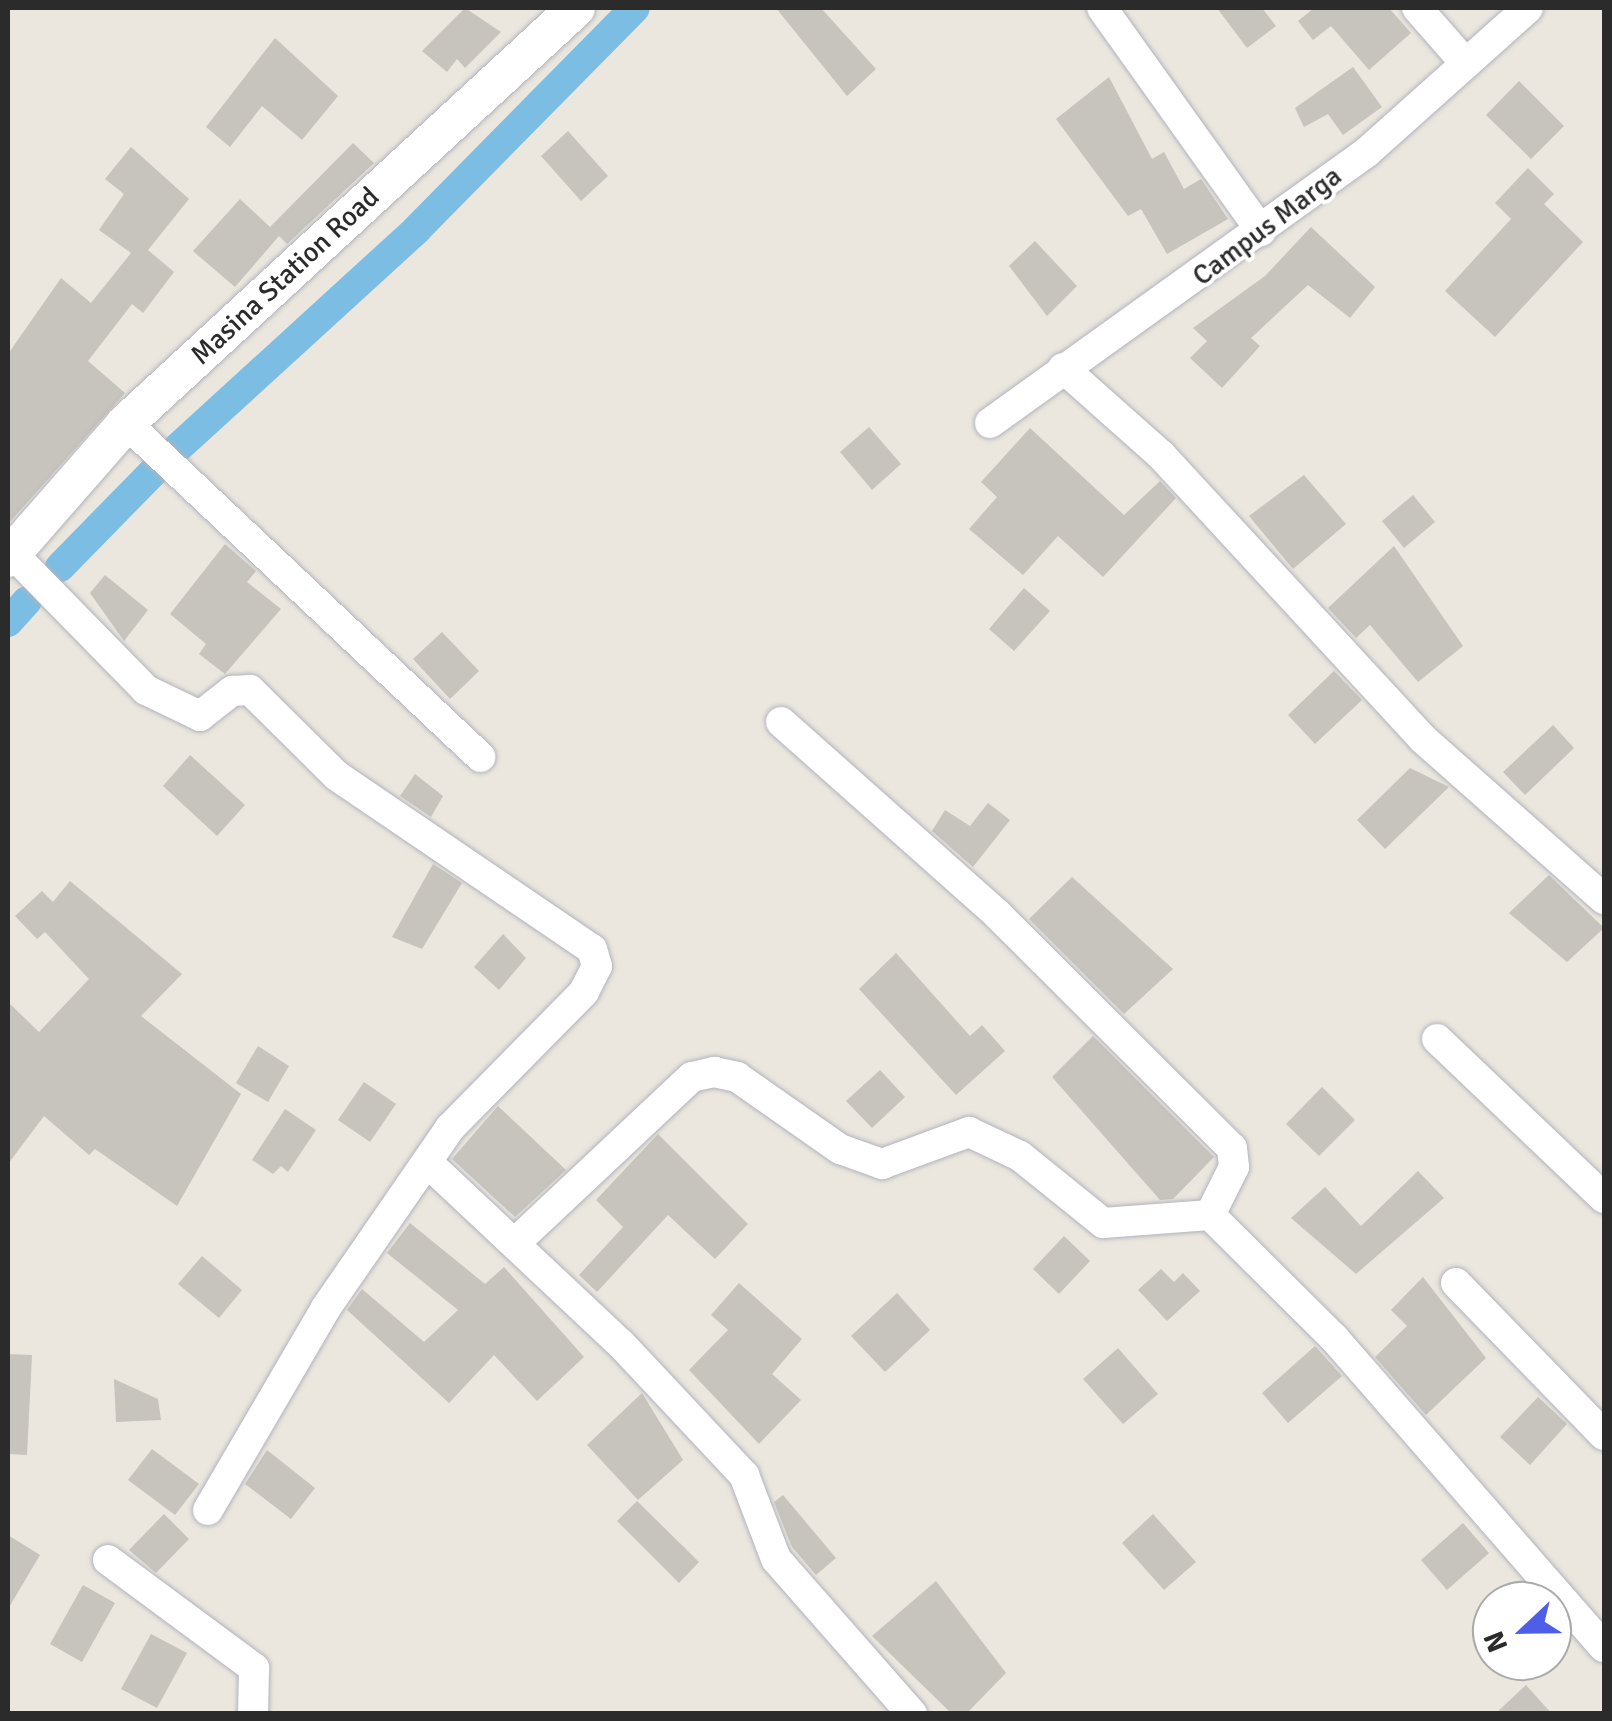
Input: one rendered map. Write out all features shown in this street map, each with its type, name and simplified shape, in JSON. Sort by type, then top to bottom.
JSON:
[{"type":"street","name":"Masina Station Road","points":[[10,555],[126,423],[576,8]]},
{"type":"street","points":[[1102,8],[1262,231]]},
{"type":"street","points":[[1417,8],[1466,64]]},
{"type":"street","name":"Campus Marga","points":[[990,423],[1262,231],[1466,64],[1528,8]]},
{"type":"street","points":[[1063,368],[1161,455],[1423,739],[1604,899]]},
{"type":"street","points":[[126,423],[480,757]]},
{"type":"street","points":[[10,555],[146,690],[194,716],[250,690],[372,802],[592,949],[597,966],[584,992],[427,1162],[326,1308],[208,1510]]},
{"type":"street","points":[[781,722],[996,913],[1224,1138],[1234,1167],[1210,1215]]},
{"type":"street","points":[[1436,1039],[1598,1180]]},
{"type":"street","points":[[516,1242],[692,1077],[714,1072],[737,1077],[840,1149],[882,1164],[925,1156],[969,1132],[1020,1156],[1104,1223],[1210,1215],[1334,1338],[1604,1647]]},
{"type":"street","points":[[427,1162],[516,1242],[744,1475],[776,1559],[912,1714]]},
{"type":"street","points":[[1456,1283],[1604,1435]]},
{"type":"street","points":[[108,1560],[254,1668],[261,1688],[254,1714]]},
{"type":"building","points":[[465,8],[501,32],[465,68],[457,59],[447,72],[422,51]]},
{"type":"building","points":[[776,8],[821,8],[876,69],[847,96]]},
{"type":"building","points":[[1217,8],[1262,8],[1276,26],[1247,48]]},
{"type":"building","points":[[1314,8],[1389,8],[1411,33],[1369,70],[1331,26],[1313,40],[1298,21]]},
{"type":"building","points":[[275,38],[338,96],[302,140],[262,106],[230,147],[206,127]]},
{"type":"building","points":[[1353,67],[1382,107],[1343,135],[1328,114],[1304,127],[1295,108]]},
{"type":"building","points":[[1109,77],[1152,159],[1164,152],[1184,189],[1201,179],[1228,219],[1167,254],[1141,209],[1128,216],[1056,119]]},
{"type":"building","points":[[1519,81],[1564,126],[1531,159],[1486,115]]},
{"type":"building","points":[[568,131],[608,176],[581,201],[541,156]]},
{"type":"building","points":[[353,143],[374,163],[287,244],[279,236],[235,287],[193,251],[240,199],[270,227]]},
{"type":"building","points":[[131,147],[189,199],[148,250],[174,272],[143,313],[132,304],[88,361],[125,393],[8,524],[8,354],[61,278],[91,303],[131,253],[99,230],[124,194],[105,179]]},
{"type":"building","points":[[1528,168],[1554,194],[1544,204],[1583,242],[1495,337],[1445,291],[1511,219],[1495,203]]},
{"type":"building","points":[[1311,227],[1375,287],[1350,318],[1308,285],[1251,338],[1260,346],[1222,388],[1190,358],[1207,341],[1193,328],[1265,276]]},
{"type":"building","points":[[1035,241],[1077,286],[1047,316],[1009,266]]},
{"type":"building","points":[[869,427],[901,464],[872,490],[840,452]]},
{"type":"building","points":[[1030,428],[1124,515],[1160,481],[1176,498],[1103,577],[1058,536],[1023,575],[969,529],[997,497],[981,482]]},
{"type":"building","points":[[1304,475],[1346,524],[1293,569],[1249,516]]},
{"type":"building","points":[[1413,495],[1435,522],[1404,548],[1382,521]]},
{"type":"building","points":[[225,544],[256,571],[247,582],[281,609],[225,674],[199,654],[206,644],[170,614]]},
{"type":"building","points":[[1394,546],[1463,646],[1418,682],[1370,625],[1356,638],[1328,608]]},
{"type":"building","points":[[105,575],[148,610],[124,641],[90,593]]},
{"type":"building","points":[[1024,588],[1050,611],[1014,651],[989,629]]},
{"type":"building","points":[[442,632],[479,671],[450,699],[413,659]]},
{"type":"building","points":[[1334,671],[1362,700],[1315,744],[1288,715]]},
{"type":"building","points":[[1553,725],[1574,748],[1525,795],[1503,772]]},
{"type":"building","points":[[190,755],[245,805],[217,836],[163,786]]},
{"type":"building","points":[[1410,768],[1449,787],[1385,849],[1357,820]]},
{"type":"building","points":[[415,774],[443,796],[431,817],[400,796]]},
{"type":"building","points":[[988,803],[1010,820],[973,867],[932,831],[945,810],[970,826]]},
{"type":"building","points":[[433,864],[462,883],[422,949],[392,937]]},
{"type":"building","points":[[1549,875],[1604,928],[1567,962],[1509,913]]},
{"type":"building","points":[[1072,877],[1173,969],[1124,1014],[1029,919]]},
{"type":"building","points":[[70,881],[182,974],[141,1016],[241,1094],[177,1206],[95,1149],[89,1155],[44,1116],[8,1164],[8,1002],[39,1032],[89,979],[45,932],[37,939],[15,916],[42,891],[53,902]]},
{"type":"building","points":[[503,934],[526,958],[499,990],[474,967]]},
{"type":"building","points":[[896,953],[970,1036],[982,1025],[1005,1051],[956,1095],[859,989]]},
{"type":"building","points":[[1093,1036],[1214,1157],[1173,1199],[1160,1200],[1052,1077]]},
{"type":"building","points":[[258,1046],[289,1066],[268,1102],[236,1083]]},
{"type":"building","points":[[880,1070],[905,1097],[872,1128],[846,1101]]},
{"type":"building","points":[[364,1082],[396,1104],[370,1142],[338,1120]]},
{"type":"building","points":[[1322,1087],[1355,1120],[1319,1156],[1286,1124]]},
{"type":"building","points":[[498,1106],[566,1170],[515,1217],[452,1159]]},
{"type":"building","points":[[285,1109],[316,1130],[288,1172],[281,1166],[273,1174],[252,1160]]},
{"type":"building","points":[[658,1134],[748,1224],[715,1259],[668,1215],[597,1292],[579,1275],[623,1227],[596,1200]]},
{"type":"building","points":[[1418,1171],[1444,1198],[1356,1274],[1291,1218],[1325,1187],[1361,1226]]},
{"type":"building","points":[[410,1223],[485,1284],[504,1267],[584,1357],[537,1401],[494,1355],[449,1403],[347,1310],[362,1289],[424,1342],[458,1310],[387,1253]]},
{"type":"building","points":[[1064,1236],[1090,1261],[1059,1294],[1033,1269]]},
{"type":"building","points":[[202,1256],[242,1290],[219,1318],[178,1284]]},
{"type":"building","points":[[1161,1269],[1174,1282],[1183,1273],[1200,1291],[1167,1321],[1138,1290]]},
{"type":"building","points":[[1423,1277],[1486,1358],[1426,1415],[1375,1357],[1407,1326],[1391,1310]]},
{"type":"building","points":[[739,1283],[802,1339],[772,1374],[801,1400],[759,1444],[689,1370],[728,1330],[711,1315]]},
{"type":"building","points":[[897,1293],[930,1330],[885,1372],[851,1336]]},
{"type":"building","points":[[1315,1346],[1342,1376],[1288,1423],[1262,1393]]},
{"type":"building","points":[[1118,1348],[1158,1394],[1123,1424],[1083,1379]]},
{"type":"building","points":[[8,1354],[32,1355],[27,1455],[8,1454]]},
{"type":"building","points":[[114,1379],[158,1399],[161,1420],[116,1422]]},
{"type":"building","points":[[642,1393],[683,1460],[638,1500],[587,1445]]},
{"type":"building","points":[[1538,1397],[1567,1424],[1530,1465],[1500,1437]]},
{"type":"building","points":[[152,1449],[199,1484],[175,1515],[128,1480]]},
{"type":"building","points":[[267,1450],[315,1488],[291,1519],[245,1484]]},
{"type":"building","points":[[783,1495],[836,1558],[816,1575],[792,1547],[774,1502]]},
{"type":"building","points":[[637,1501],[699,1562],[679,1583],[617,1521]]},
{"type":"building","points":[[164,1514],[189,1539],[156,1573],[129,1550]]},
{"type":"building","points":[[1153,1514],[1196,1562],[1164,1590],[1122,1543]]},
{"type":"building","points":[[1463,1523],[1489,1553],[1447,1590],[1421,1560]]},
{"type":"building","points":[[8,1535],[40,1555],[8,1609]]},
{"type":"building","points":[[936,1581],[1006,1673],[966,1714],[952,1714],[872,1636]]},
{"type":"building","points":[[83,1585],[115,1603],[82,1662],[50,1644]]},
{"type":"building","points":[[151,1634],[187,1653],[157,1708],[121,1689]]},
{"type":"building","points":[[1526,1685],[1552,1714],[1495,1714]]},
{"type":"waterway","points":[[171,454],[417,229],[635,8]]},
{"type":"waterway","points":[[60,567],[158,467]]},
{"type":"waterway","points":[[8,622],[27,601]]}]
